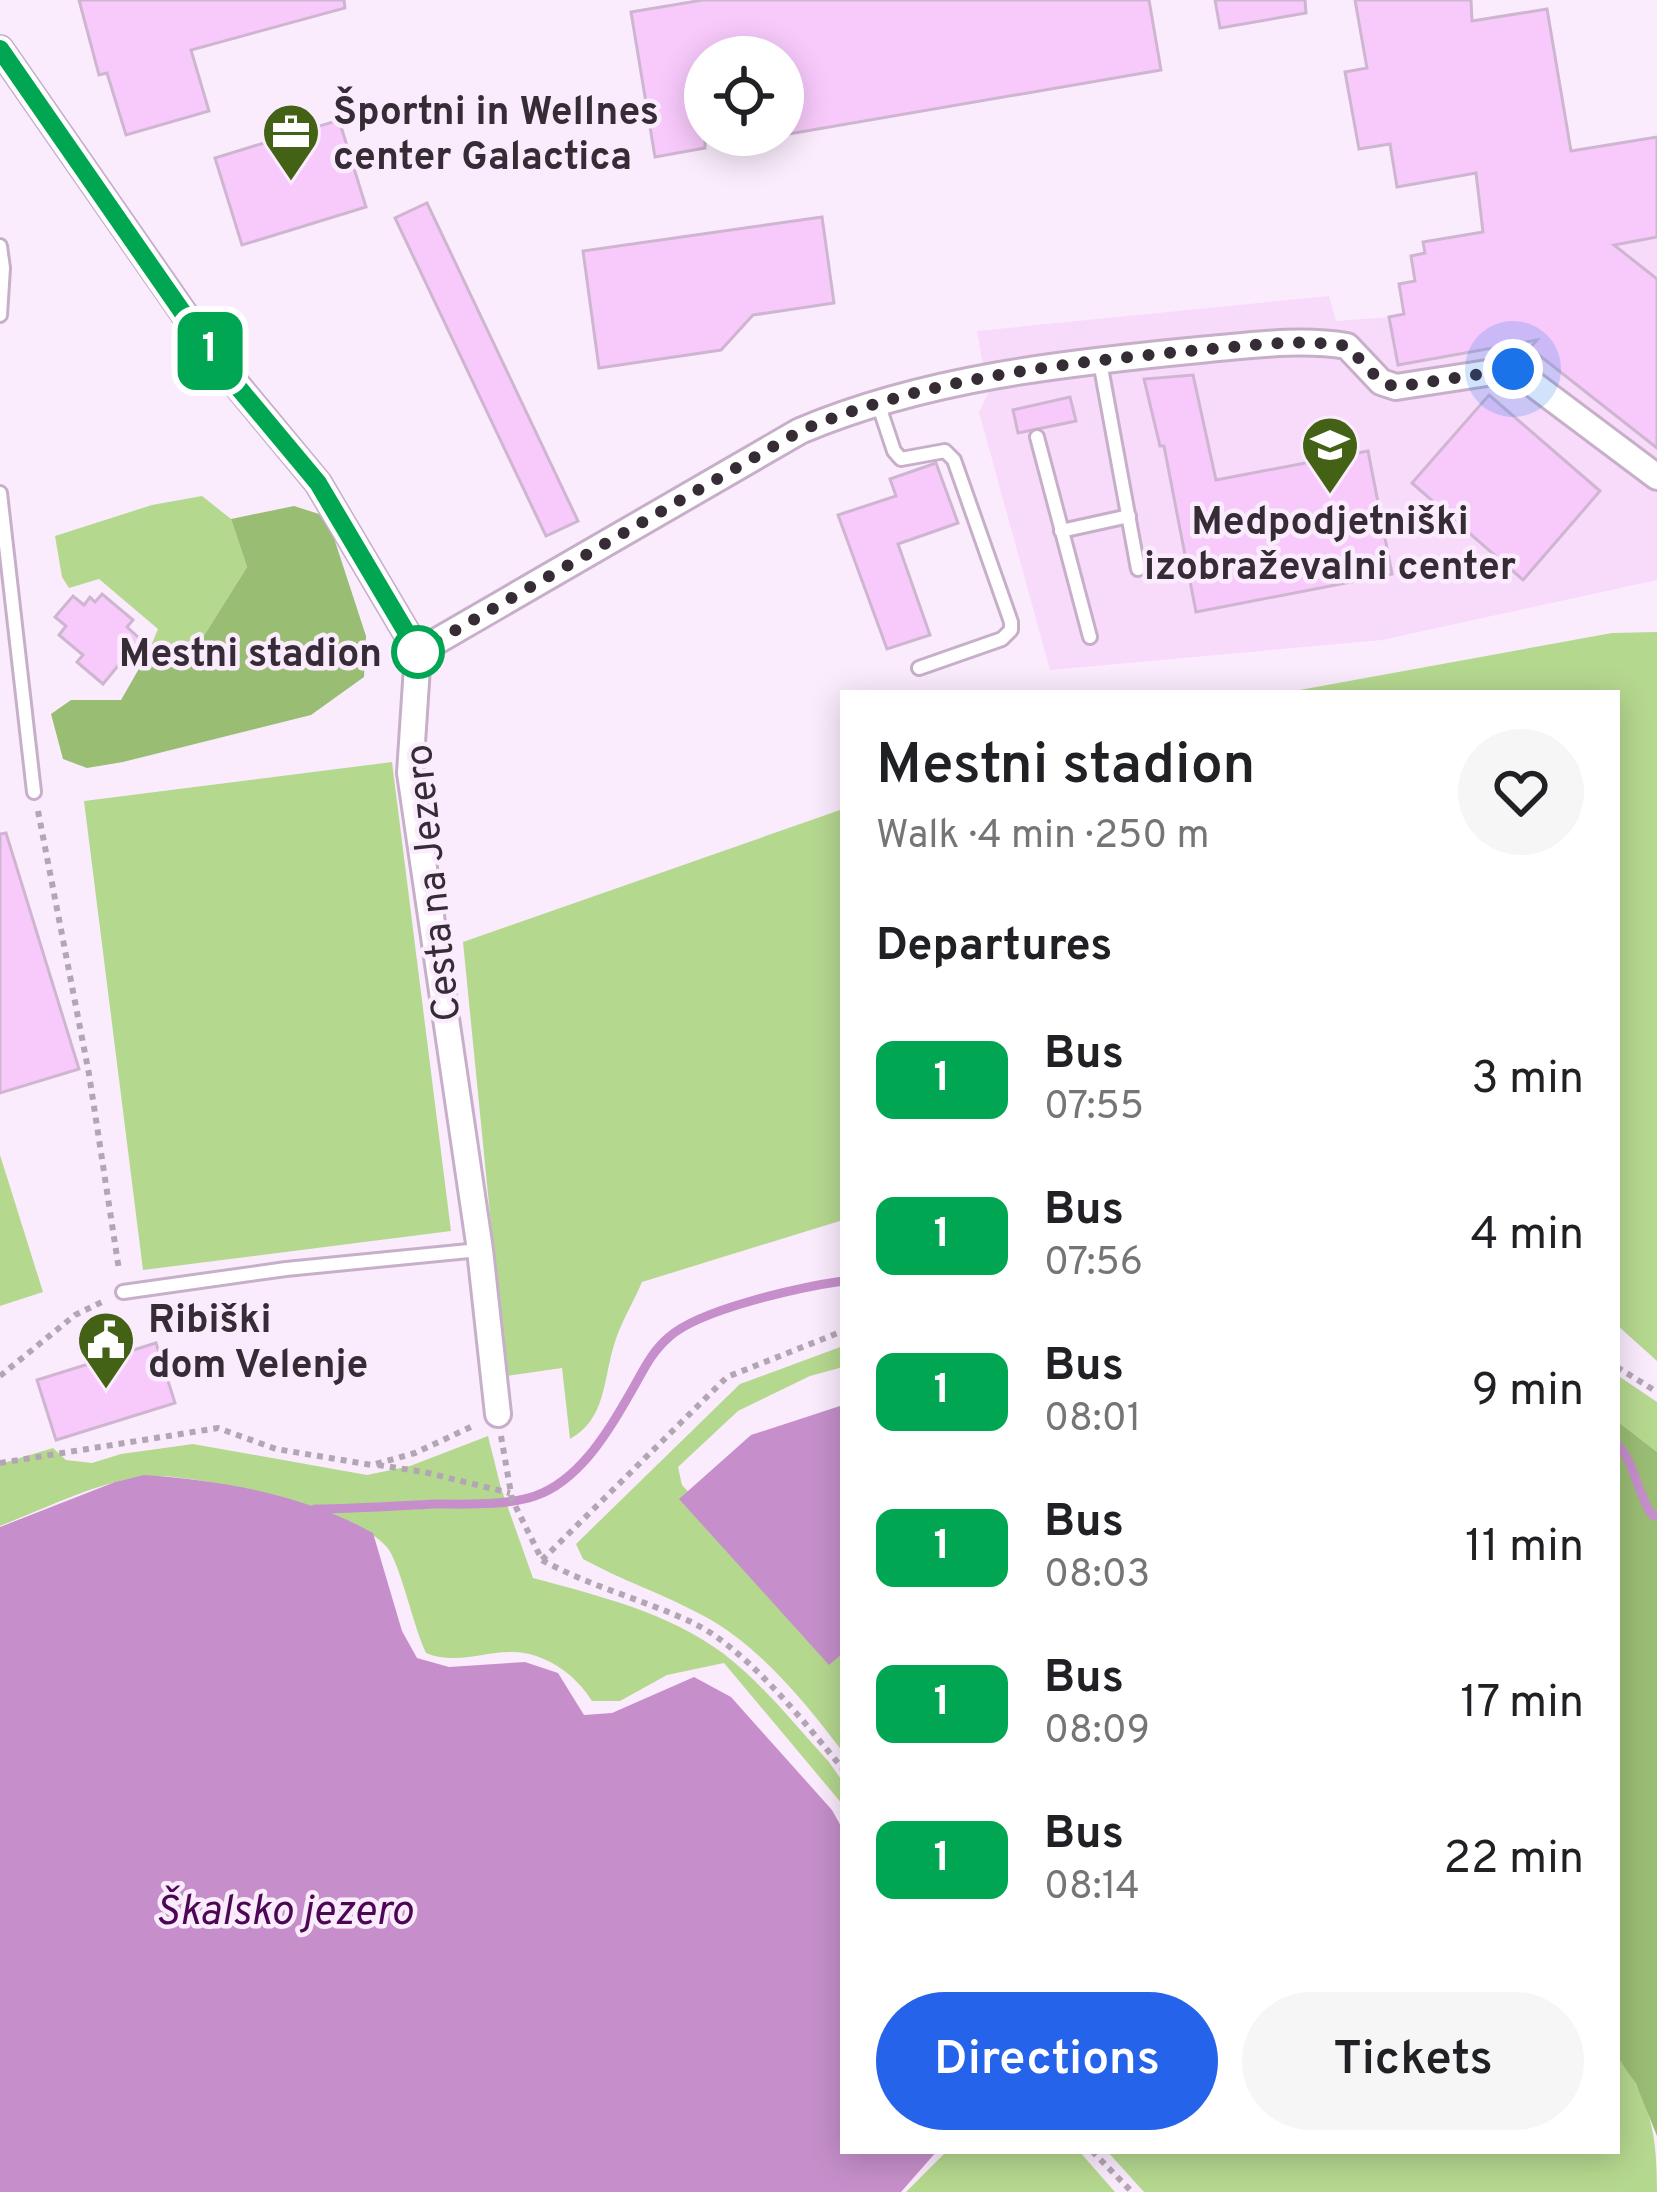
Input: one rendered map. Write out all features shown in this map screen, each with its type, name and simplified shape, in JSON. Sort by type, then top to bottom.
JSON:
[{"type":"street","points":[[0,49],[217,362],[318,483],[418,652],[784,440],[878,402],[952,384],[1100,362],[1310,342],[1347,346],[1381,382],[1396,387],[1513,369],[1657,477]]},
{"type":"street","name":"Cesta na Jezero","points":[[418,652],[410,773],[480,1250],[498,1414]]},
{"type":"lane","points":[[0,246],[0,315]]},
{"type":"lane","points":[[1100,362],[1138,569]]},
{"type":"lane","points":[[878,402],[901,459],[945,451],[954,460],[1011,622],[1011,630],[1002,639],[920,668]]},
{"type":"lane","points":[[1037,437],[1090,637]]},
{"type":"lane","points":[[0,493],[34,792]]},
{"type":"lane","points":[[1061,531],[1129,516]]},
{"type":"lane","points":[[123,1292],[286,1269],[480,1250]]},
{"type":"path","points":[[0,1376],[75,1315],[123,1292],[89,1074],[34,792]]},
{"type":"path","points":[[542,1560],[727,1377],[840,1332]]},
{"type":"path","points":[[1620,1369],[1657,1392]]},
{"type":"path","points":[[372,1465],[415,1454],[498,1414],[510,1492],[542,1560],[693,1622],[789,1704],[840,1765]]},
{"type":"path","points":[[0,1463],[218,1428],[275,1449],[424,1472],[510,1492]]},
{"type":"path","points":[[1095,2154],[1132,2192]]},
{"type":"shaded area","name":"Medpodjetniški izobraževalni center","points":[[1483,232],[1490,268],[1657,237],[1657,580],[1382,640],[1050,670],[979,412],[988,394],[977,331],[1329,296],[1336,321],[1389,317],[1404,314],[1399,284],[1415,281],[1411,256],[1425,253],[1423,242]]},
{"type":"green space","points":[[202,496],[231,519],[247,567],[200,642],[148,653],[158,629],[99,579],[69,588],[62,577],[55,536],[152,505]]},
{"type":"green space","points":[[294,506],[319,514],[333,535],[366,636],[364,677],[311,715],[123,762],[87,768],[63,759],[51,714],[71,700],[121,700],[148,653],[200,642],[247,567],[231,519]]},
{"type":"green space","points":[[1657,632],[1657,1361],[1620,1328],[1620,690],[1299,690],[1612,633]]},
{"type":"green space","points":[[392,762],[451,1231],[143,1270],[84,801]]},
{"type":"green space","points":[[840,810],[840,1221],[642,1282],[617,1337],[597,1410],[570,1439],[562,1368],[506,1376],[463,942]]},
{"type":"green space","points":[[0,1155],[43,1292],[0,1306]]},
{"type":"green space","points":[[840,1347],[840,1368],[810,1376],[738,1411],[678,1467],[682,1485],[774,1584],[840,1633],[840,1748],[796,1694],[743,1642],[702,1615],[583,1559],[576,1544],[740,1384]]},
{"type":"green space","points":[[1620,1377],[1657,1402],[1657,1452],[1620,1423]]},
{"type":"green space","points":[[1620,1423],[1657,1452],[1657,2136],[1636,2084],[1620,2060]]},
{"type":"green space","points":[[488,1436],[533,1578],[656,1616],[724,1654],[829,1762],[840,1778],[840,1801],[724,1663],[667,1675],[620,1701],[592,1701],[568,1674],[536,1656],[512,1652],[447,1658],[426,1653],[389,1550],[373,1535],[310,1507],[193,1479],[138,1477],[0,1526],[0,1464],[53,1448],[66,1460],[92,1463],[193,1444],[367,1475],[410,1466]]},
{"type":"green space","points":[[1620,2060],[1645,2104],[1656,2154],[1657,2192],[1144,2192],[1110,2154],[1620,2154]]},
{"type":"green space","points":[[944,2154],[1082,2154],[1115,2192],[906,2192]]},
{"type":"water","points":[[840,1406],[840,1656],[829,1665],[679,1499],[751,1435]]},
{"type":"water","name":"Škalsko jezero","points":[[144,1475],[262,1492],[320,1509],[373,1533],[402,1631],[417,1658],[449,1667],[525,1662],[558,1673],[584,1715],[612,1713],[694,1677],[731,1697],[840,1825],[840,2154],[934,2154],[901,2192],[0,2192],[0,1527]]},
{"type":"building","points":[[79,0],[344,0],[345,8],[191,50],[209,111],[126,135],[107,73],[99,75]]},
{"type":"building","points":[[703,0],[1149,0],[1161,70],[804,131],[804,36],[684,36],[684,152],[655,157],[631,12]]},
{"type":"building","points":[[1215,0],[1305,0],[1306,13],[1220,28]]},
{"type":"building","points":[[1355,0],[1471,0],[1472,21],[1547,9],[1571,151],[1657,137],[1657,237],[1614,245],[1657,279],[1657,448],[1530,348],[1537,340],[1398,365],[1389,317],[1404,314],[1399,284],[1415,281],[1411,256],[1425,253],[1423,242],[1483,232],[1476,173],[1397,187],[1390,144],[1359,149],[1345,72],[1367,68]]},
{"type":"building","name":"Športni in Wellnes center Galactica","points":[[339,120],[366,207],[242,245],[215,158]]},
{"type":"building","points":[[427,203],[578,521],[546,536],[395,218]]},
{"type":"building","points":[[822,217],[834,303],[753,315],[721,350],[599,368],[583,251]]},
{"type":"building","points":[[1193,375],[1216,480],[1368,451],[1392,574],[1196,612],[1164,446],[1160,446],[1144,379]]},
{"type":"building","points":[[1489,395],[1600,491],[1523,580],[1412,483]]},
{"type":"building","points":[[1070,397],[1076,421],[1018,433],[1013,410]]},
{"type":"building","points":[[936,463],[958,523],[898,544],[930,635],[887,649],[838,515],[896,496],[890,479]]},
{"type":"building","points":[[102,594],[133,620],[127,627],[140,639],[103,684],[77,662],[83,655],[59,635],[66,626],[55,617],[73,596],[84,605],[90,597],[95,602]]},
{"type":"building","points":[[6,833],[79,1069],[0,1093],[0,834]]},
{"type":"building","name":"Ribiški dom Velenje","points":[[156,1343],[175,1403],[56,1440],[37,1380]]},
{"type":"waterway","points":[[315,1509],[485,1504],[535,1496],[565,1479],[590,1455],[669,1337],[727,1309],[840,1282]]},
{"type":"waterway","points":[[1620,1448],[1647,1506],[1657,1516]]},
{"type":"bus line","name":"1","points":[[0,49],[217,362],[318,483],[418,652]]},
{"type":"place","name":"Športni in Wellnes center Galactica","points":[[291,183]]},
{"type":"place","name":"Medpodjetniški izobraževalni center","points":[[1330,496]]},
{"type":"place","name":"Mestni stadion","points":[[418,652]]},
{"type":"place","name":"Ribiški dom Velenje","points":[[106,1391]]},
{"type":"route","points":[[418,652],[766,449],[852,409],[901,395],[1154,354],[1310,342],[1347,346],[1381,382],[1396,387],[1513,369]]}]
